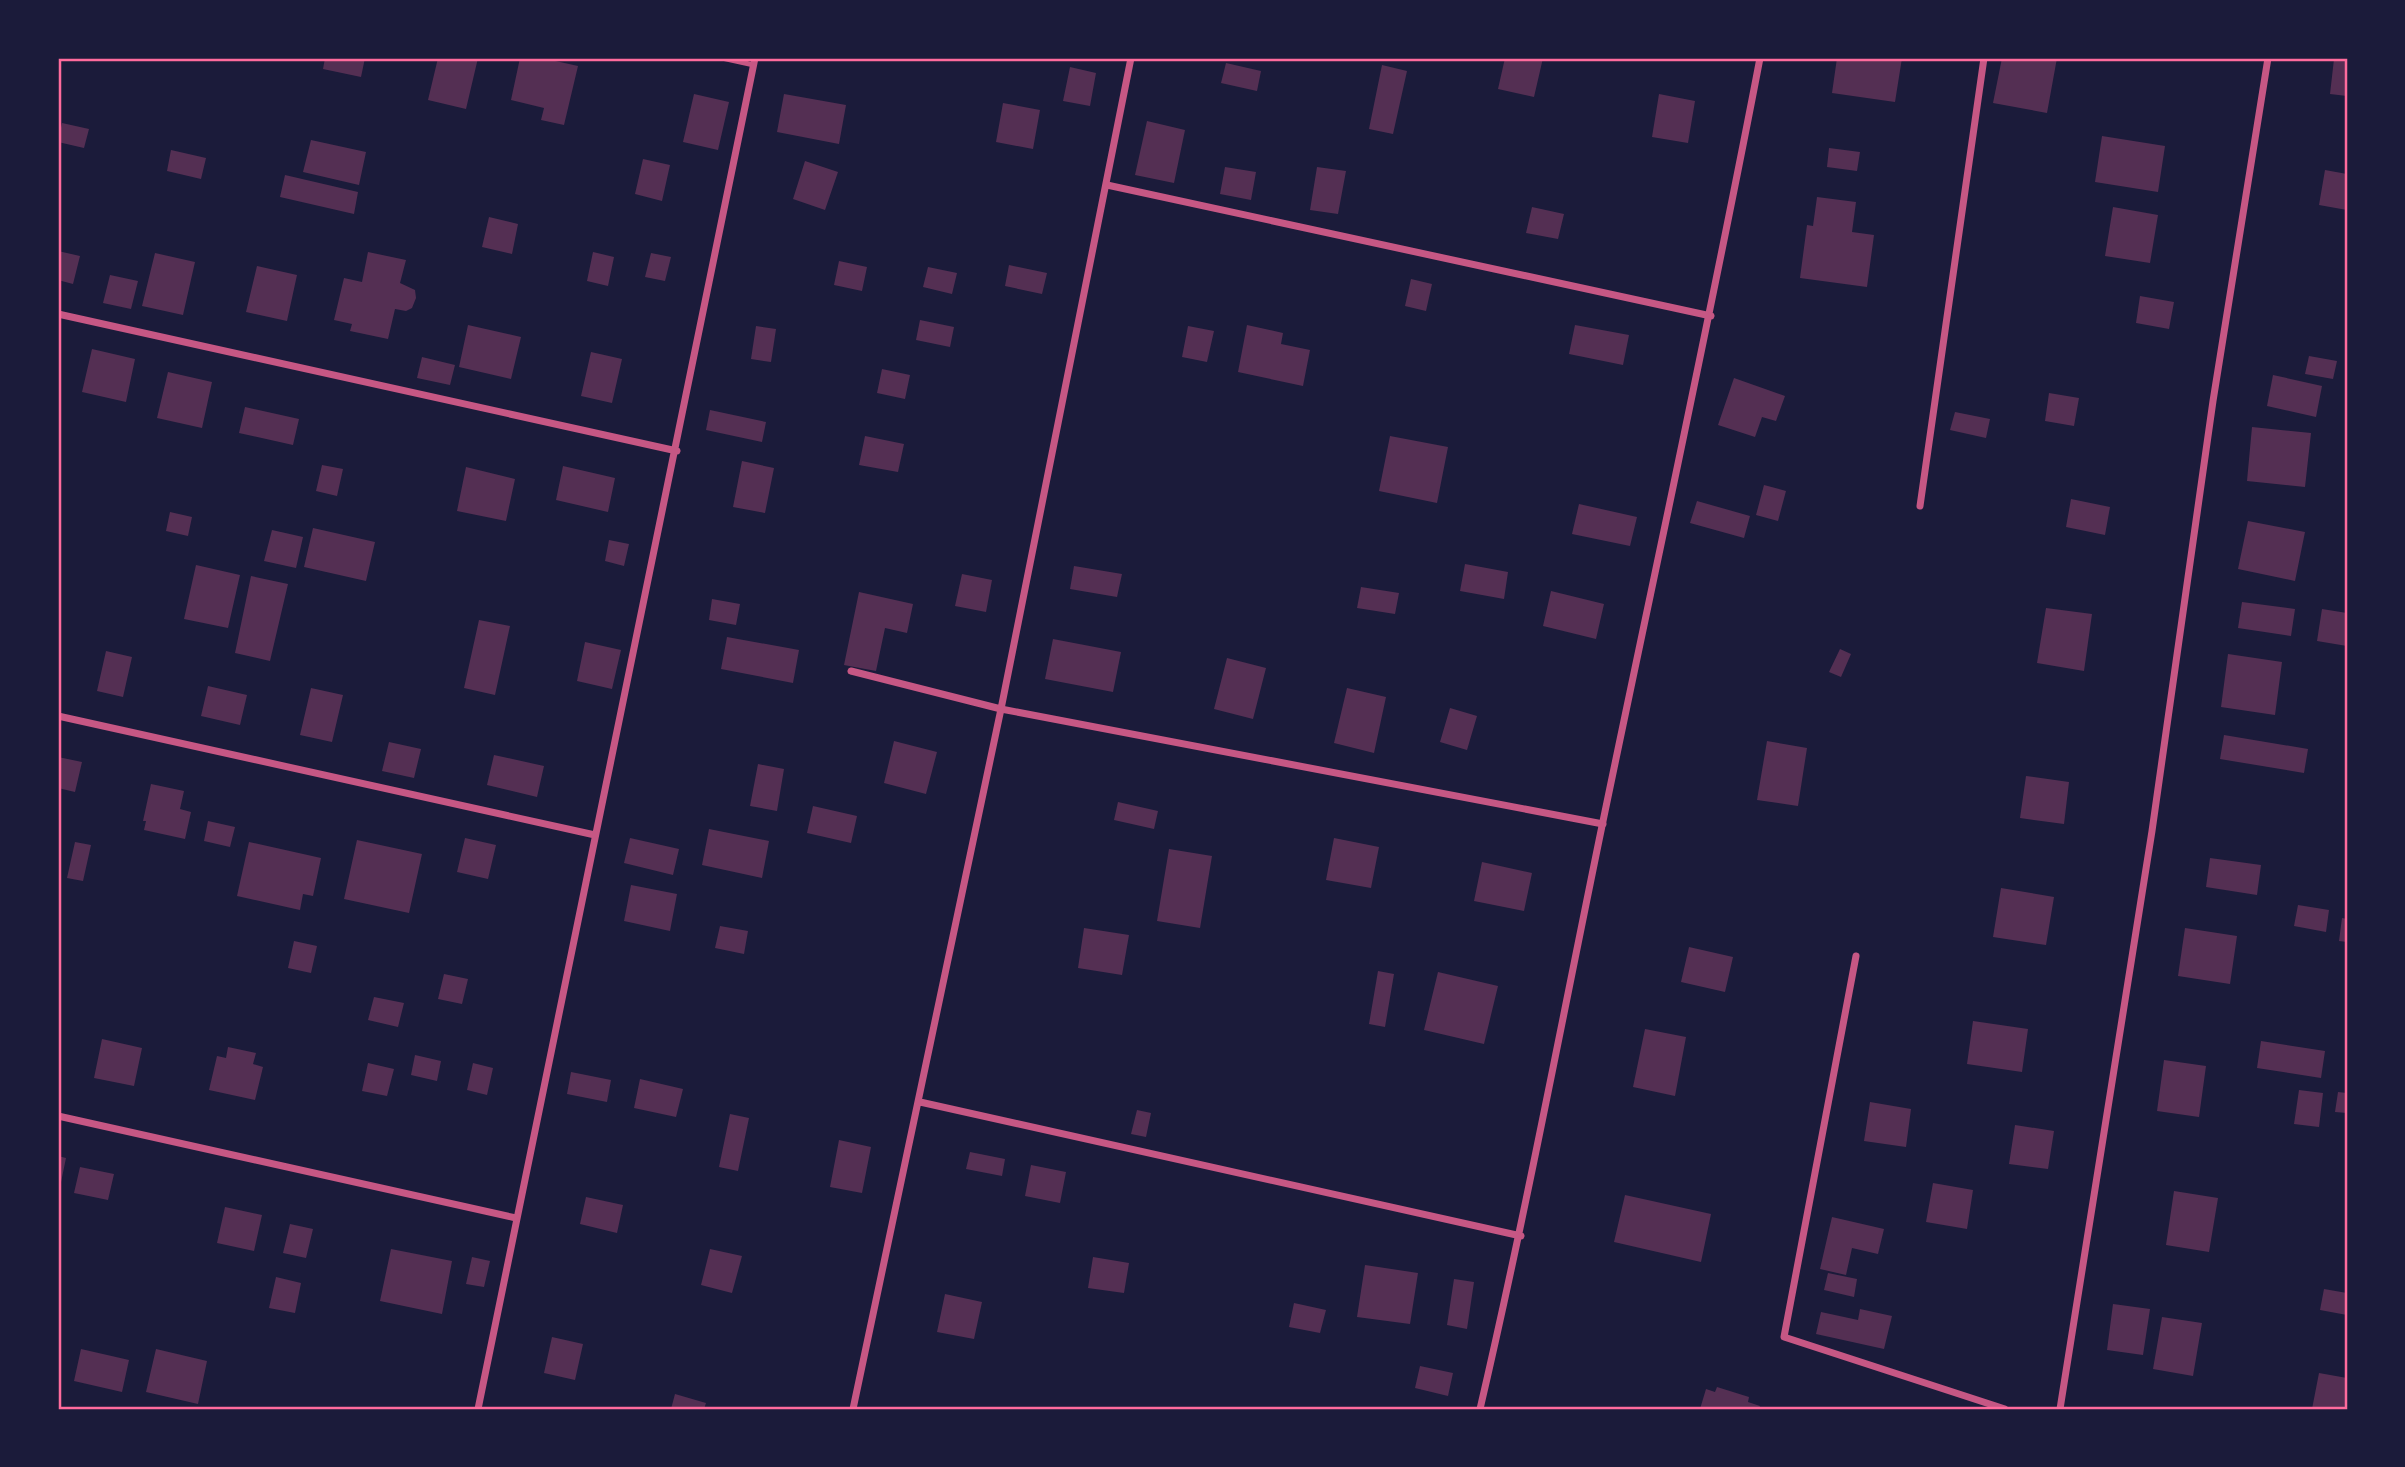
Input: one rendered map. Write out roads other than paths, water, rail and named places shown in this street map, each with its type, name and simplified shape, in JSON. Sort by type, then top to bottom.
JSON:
[{"type":"street","points":[[853,1409],[1002,709],[1131,58]]},
{"type":"street","points":[[1480,1409],[1521,1236],[1603,824],[1711,316],[1760,58]]},
{"type":"street","points":[[1920,506],[1984,58]]},
{"type":"street","points":[[2060,1409],[2150,845],[2213,401],[2268,58]]},
{"type":"street","points":[[478,1409],[595,835],[677,451],[754,61]]},
{"type":"street","points":[[1107,185],[1711,316]]},
{"type":"street","points":[[58,314],[677,451]]},
{"type":"street","points":[[851,671],[1002,709],[1603,824]]},
{"type":"street","points":[[58,716],[595,835]]},
{"type":"street","points":[[1856,956],[1784,1337],[2005,1409]]},
{"type":"street","points":[[920,1102],[1521,1236]]},
{"type":"street","points":[[58,1116],[516,1218]]},
{"type":"lane","points":[[722,58],[754,61]]}]
